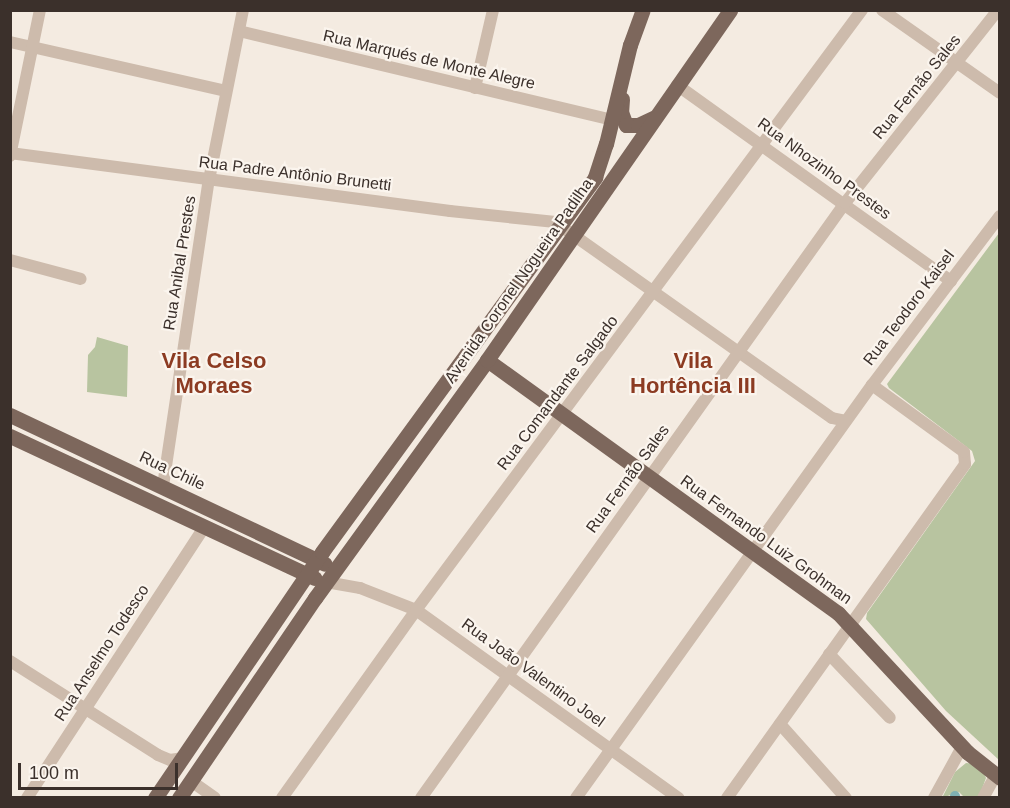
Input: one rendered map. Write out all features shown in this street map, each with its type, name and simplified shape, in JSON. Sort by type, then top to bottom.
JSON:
[{"type":"main road","name":"Avenida Coronel Nogueira Padilha","points":[[155,798],[317,559],[678,85],[730,10]]},
{"type":"main road","points":[[641,11],[626,64],[619,123],[638,125],[653,118]]},
{"type":"main road","name":"Avenida Coronel Nogueira Padilha","points":[[179,798],[331,576],[487,360],[567,230],[595,177],[619,123]]},
{"type":"main road","name":"Rua Fernando Luiz Grohman","points":[[487,360],[752,550],[850,624],[965,749],[998,777]]},
{"type":"main road","name":"Rua Chile","points":[[10,415],[317,559]]},
{"type":"main road","points":[[10,436],[307,575],[331,576]]},
{"type":"main road","points":[[268,556],[288,571],[291,584],[290,602]]},
{"type":"main road","points":[[317,559],[331,576]]},
{"type":"street","points":[[11,154],[40,10]]},
{"type":"street","name":"Rua Anibal Prestes","points":[[163,486],[209,180],[243,10]]},
{"type":"street","points":[[475,88],[493,10]]},
{"type":"street","name":"Rua Comandante Salgado","points":[[282,798],[416,610],[862,10]]},
{"type":"street","points":[[882,10],[999,93]]},
{"type":"street","name":"Rua Fernão Sales","points":[[421,798],[507,674],[650,478],[845,203],[998,10]]},
{"type":"street","name":"Rua Marqués de Monte Alegre","points":[[239,31],[619,123]]},
{"type":"street","points":[[10,42],[225,91]]},
{"type":"street","name":"Rua Nhozinho Prestes","points":[[678,85],[951,281]]},
{"type":"street","name":"Rua Padre Antônio Brunetti","points":[[11,154],[555,222],[567,230]]},
{"type":"street","name":"Rua Teodoro Kaisel","points":[[576,798],[752,550],[999,216]]},
{"type":"street","points":[[567,230],[832,418],[846,421]]},
{"type":"street","points":[[10,260],[81,279]]},
{"type":"street","points":[[727,798],[966,459],[964,452],[872,385]]},
{"type":"street","name":"Rua Anselmo Todesco","points":[[27,798],[204,527]]},
{"type":"street","name":"Rua João Valentino Joel","points":[[331,576],[416,610],[679,798]]},
{"type":"street","points":[[829,654],[890,718]]},
{"type":"street","points":[[10,661],[158,755],[170,760],[183,758]]},
{"type":"street","points":[[780,724],[846,798]]},
{"type":"street","points":[[933,798],[965,749]]},
{"type":"street","points":[[158,755],[167,766],[167,780]]},
{"type":"street","points":[[983,798],[998,777]]},
{"type":"street","points":[[191,781],[214,798]]},
{"type":"green space","points":[[999,233],[999,760],[946,711],[866,619],[867,613],[975,461],[972,451],[889,388],[887,384]]},
{"type":"green space","points":[[97,337],[128,346],[127,397],[87,392],[88,355],[95,347]]},
{"type":"green space","points":[[966,763],[976,764],[982,769],[986,778],[979,797],[964,797],[959,792],[942,798],[955,772]]},
{"type":"district","name":"Vila Celso Moraes","points":[[214,372]]},
{"type":"district","name":"Vila Hortência III","points":[[693,372]]}]
